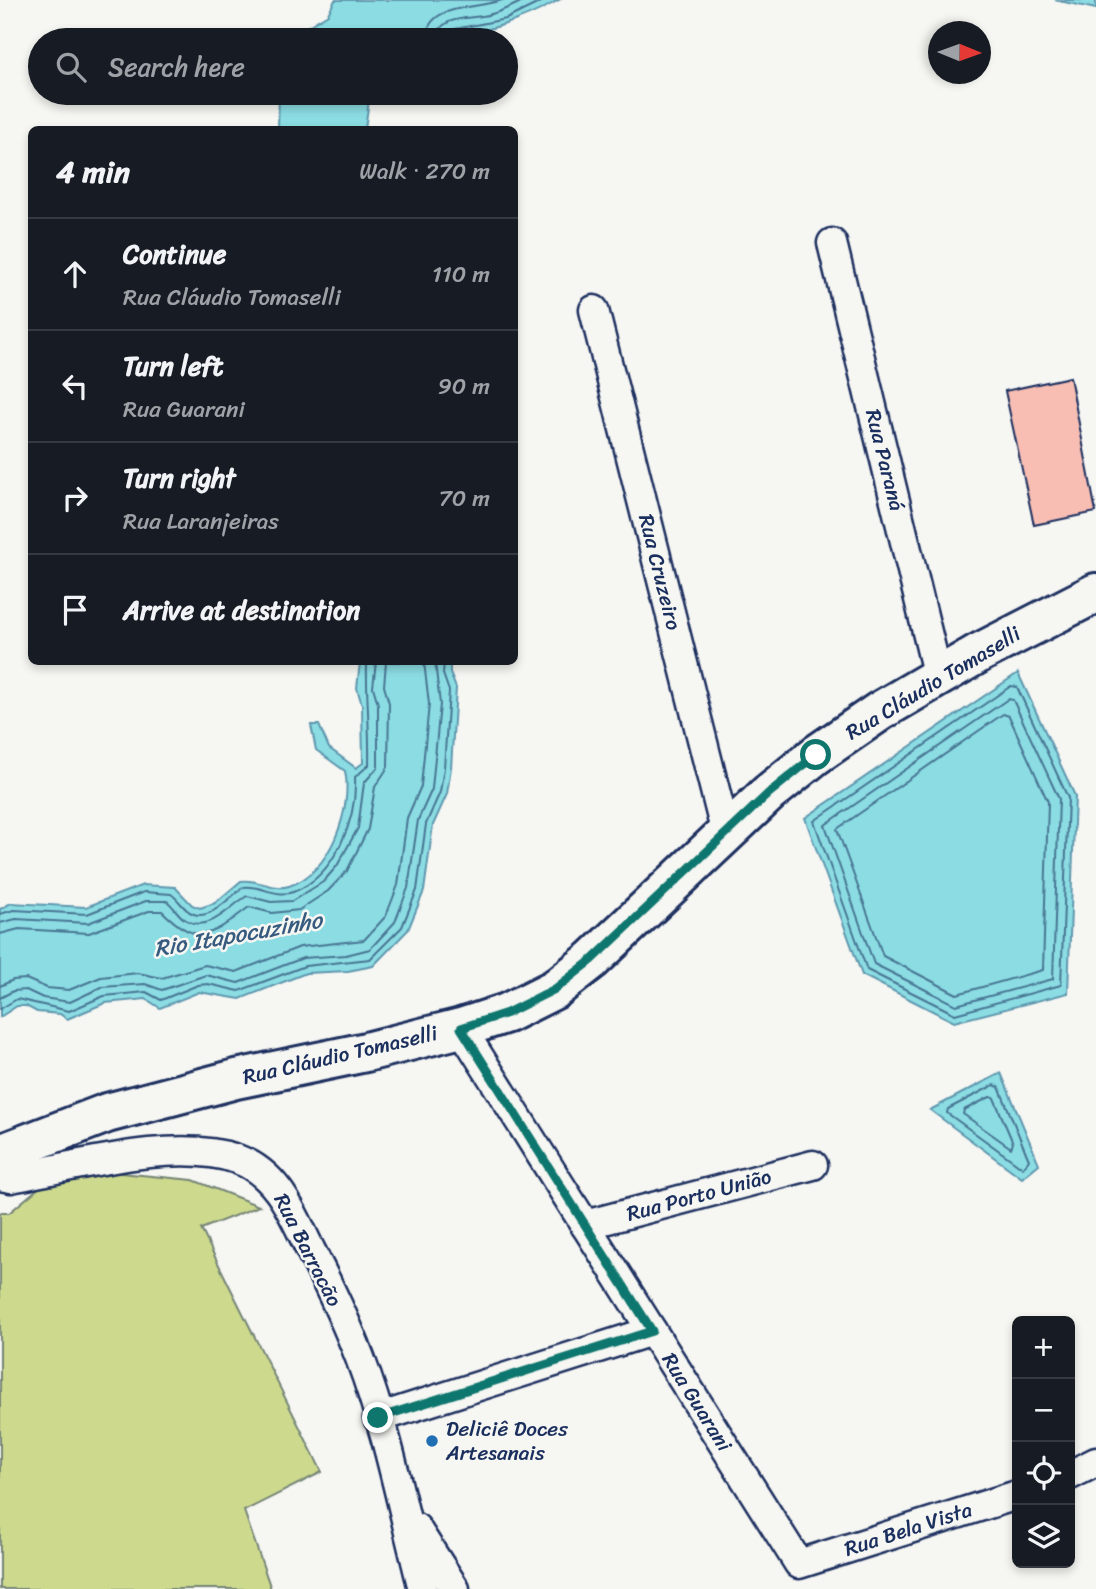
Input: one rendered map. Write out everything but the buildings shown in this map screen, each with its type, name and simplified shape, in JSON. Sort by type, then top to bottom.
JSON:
[{"type":"main road","name":"Rua Cláudio Tomaselli","points":[[0,1154],[107,1113],[236,1079],[366,1052],[461,1028],[507,1013],[555,989],[592,960],[726,834],[816,755],[880,711],[938,677],[1096,593]]},
{"type":"street","name":"Rua Paraná","points":[[832,243],[938,677]]},
{"type":"street","name":"Rua Cruzeiro","points":[[594,310],[726,834]]},
{"type":"street","name":"Rua Guarani","points":[[461,1028],[799,1564]]},
{"type":"street","name":"Rua Barracão","points":[[0,1176],[11,1178],[133,1155],[175,1152],[215,1153],[239,1159],[269,1178],[284,1197],[337,1304],[360,1360],[423,1589]]},
{"type":"street","name":"Rua Porto União","points":[[585,1225],[813,1165]]},
{"type":"street","points":[[378,1418],[652,1331]]},
{"type":"street","points":[[1075,1472],[1096,1462]]},
{"type":"street","name":"Rua Bela Vista","points":[[799,1564],[1012,1497]]},
{"type":"street","points":[[401,1505],[454,1589]]},
{"type":"green space","points":[[110,1172],[193,1180],[259,1206],[201,1229],[322,1472],[244,1511],[271,1589],[0,1589],[0,1213],[9,1213],[41,1186]]},
{"type":"water","points":[[335,0],[559,0],[526,17],[493,28],[305,28],[328,14]]},
{"type":"water","points":[[1055,0],[1096,0],[1096,9]]},
{"type":"water","points":[[279,105],[368,105],[365,126],[278,126]]},
{"type":"water","name":"Rio Itapocuzinho","points":[[360,665],[450,665],[456,688],[447,794],[433,825],[424,891],[408,930],[373,966],[348,971],[306,973],[240,999],[199,992],[160,1008],[146,999],[105,1003],[67,1019],[60,1014],[37,1012],[26,1006],[17,1006],[0,1017],[0,909],[11,903],[86,907],[143,885],[175,887],[192,905],[200,908],[215,903],[241,881],[289,886],[304,879],[316,868],[327,854],[342,820],[347,786],[345,771],[316,750],[311,725],[319,725],[329,748],[356,768],[363,763],[362,705],[357,688]]},
{"type":"water","points":[[1018,673],[1075,796],[1068,993],[954,1022],[862,975],[805,818]]},
{"type":"water","points":[[1001,1073],[1039,1164],[1022,1178],[930,1110]]},
{"type":"place","name":"Deliciê Doces Artesanais","points":[[432,1441]]},
{"type":"route","points":[[378,1418],[652,1331],[461,1028],[507,1013],[555,989],[592,960],[769,793],[816,755]]}]
